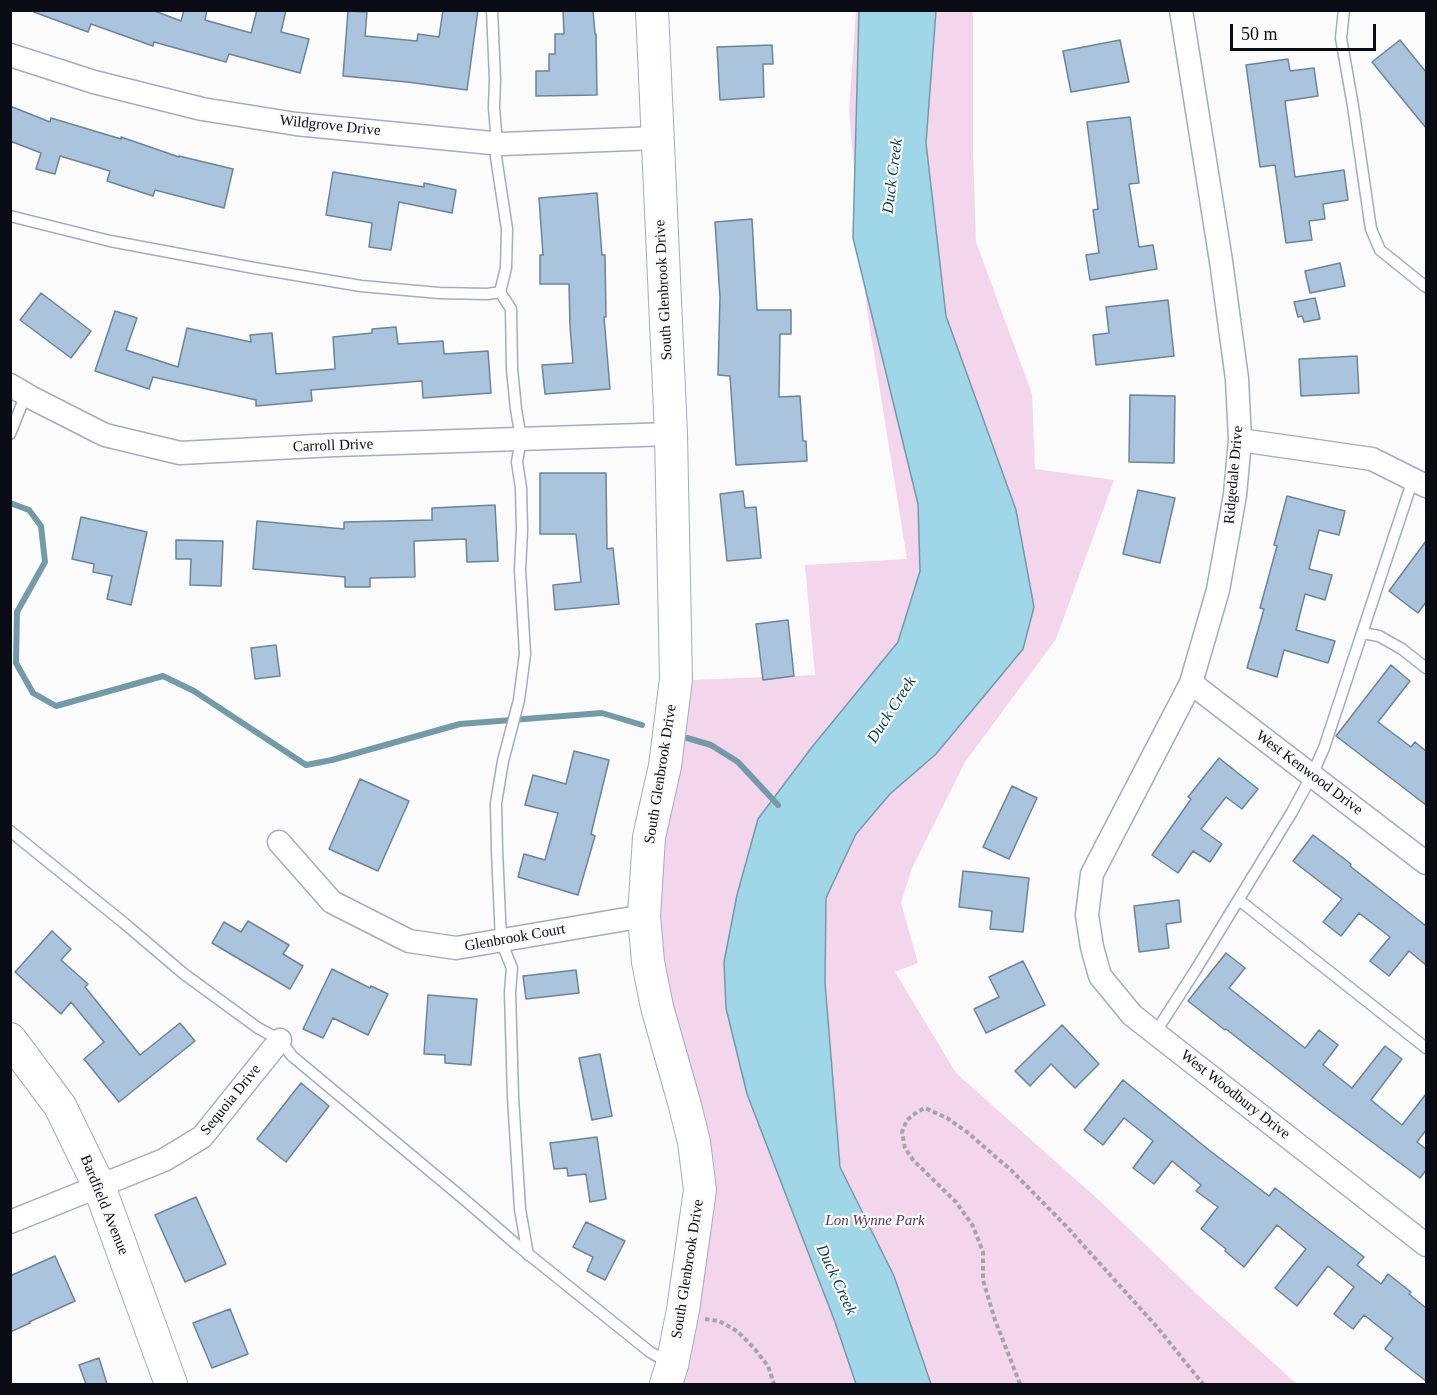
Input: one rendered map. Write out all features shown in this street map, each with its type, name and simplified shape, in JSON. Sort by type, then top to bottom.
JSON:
[{"type":"street","name":"South Glenbrook Drive","points":[[652,10],[671,434],[676,679],[665,766],[649,837],[644,916],[648,962],[657,1007],[694,1142],[700,1190],[683,1310],[669,1375]]},
{"type":"street","name":"Ridgedale Drive","points":[[1087,915],[1092,874],[1191,683],[1218,590],[1235,495],[1240,440],[1237,379],[1182,10]]},
{"type":"street","name":"Wildgrove Drive","points":[[10,55],[94,82],[202,109],[296,124],[497,143],[657,138]]},
{"type":"street","name":"Carroll Drive","points":[[18,389],[105,435],[180,453],[335,445],[671,434]]},
{"type":"street","points":[[1240,440],[1372,459],[1420,482]]},
{"type":"street","name":"West Kenwood Drive","points":[[1191,683],[1426,863]]},
{"type":"street","name":"Glenbrook Court","points":[[279,842],[332,902],[409,941],[456,948],[644,916]]},
{"type":"street","name":"West Woodbury Drive","points":[[1087,915],[1092,947],[1101,976],[1132,1015],[1426,1245]]},
{"type":"street","name":"Bardfield Avenue","points":[[10,1039],[60,1106],[99,1186],[171,1384]]},
{"type":"street","name":"Sequoia Drive","points":[[10,1222],[164,1160],[202,1137],[280,1040]]},
{"type":"lane","points":[[492,10],[496,157],[507,229],[507,268],[500,292],[510,309],[512,369],[521,439],[517,462],[521,488],[520,570],[525,654],[518,707],[503,761],[496,803],[501,941],[512,968],[510,992],[513,1097],[520,1209],[528,1254]]},
{"type":"lane","points":[[1344,10],[1341,38],[1371,229],[1380,250],[1426,286]]},
{"type":"lane","points":[[10,216],[110,241],[361,286],[439,293],[488,294],[500,292]]},
{"type":"lane","points":[[10,434],[18,389]]},
{"type":"lane","points":[[1155,1033],[1293,812],[1312,775],[1324,748],[1362,633],[1420,482]]},
{"type":"lane","points":[[1362,633],[1379,636],[1402,649],[1426,668]]},
{"type":"lane","points":[[10,831],[184,974],[258,1028],[280,1040],[292,1056],[528,1254],[650,1352],[669,1375]]},
{"type":"lane","points":[[1239,900],[1426,1048]]},
{"type":"path","points":[[1020,1384],[995,1320],[983,1280],[983,1252],[973,1226],[956,1203],[905,1149],[902,1132],[907,1120],[925,1108],[947,1118],[968,1132],[1012,1171],[1150,1318],[1203,1384]]},
{"type":"path","points":[[705,1319],[719,1321],[737,1331],[768,1366],[774,1384]]},
{"type":"green space","name":"Lon Wynne Park","points":[[856,11],[973,11],[973,151],[976,242],[1032,394],[1035,469],[1114,480],[1056,639],[965,762],[912,868],[901,903],[918,963],[895,972],[956,1073],[1101,1202],[1199,1296],[1297,1384],[681,1384],[699,1292],[679,1044],[650,916],[693,680],[815,675],[805,565],[907,559],[867,310],[849,111]]},
{"type":"water","name":"Duck Creek","points":[[859,11],[936,11],[926,143],[946,316],[1016,510],[1034,607],[1023,649],[936,754],[890,794],[856,834],[826,898],[825,983],[840,1167],[894,1276],[931,1384],[856,1384],[835,1322],[747,1094],[726,1008],[724,962],[737,895],[758,819],[812,747],[898,642],[920,571],[918,504],[853,238]]},
{"type":"building","points":[[35,10],[152,10],[181,21],[184,10],[207,10],[205,20],[251,33],[257,10],[286,10],[281,32],[309,39],[300,73],[229,54],[226,62],[154,42],[153,46],[91,24],[88,32],[34,12]]},
{"type":"building","points":[[443,10],[478,10],[467,90],[343,76],[348,11],[367,12],[365,36],[417,41],[418,34],[439,37]]},
{"type":"building","points":[[563,10],[593,10],[596,34],[597,95],[536,96],[536,71],[549,71],[549,54],[555,54],[555,34],[564,34]]},
{"type":"building","points":[[1120,40],[1129,82],[1071,92],[1063,51]]},
{"type":"building","points":[[1400,40],[1426,72],[1426,128],[1372,62]]},
{"type":"building","points":[[772,45],[773,64],[763,64],[764,97],[720,100],[717,47]]},
{"type":"building","points":[[1288,59],[1290,71],[1314,68],[1318,96],[1285,101],[1295,177],[1344,170],[1348,200],[1323,204],[1325,219],[1309,221],[1312,240],[1286,243],[1275,165],[1260,167],[1246,65]]},
{"type":"building","points":[[10,106],[50,122],[51,118],[121,139],[121,137],[179,157],[233,169],[224,208],[155,190],[153,196],[107,181],[110,171],[60,156],[55,174],[36,169],[41,153],[10,141]]},
{"type":"building","points":[[1130,117],[1139,183],[1129,184],[1139,247],[1153,245],[1157,269],[1090,280],[1086,255],[1099,253],[1093,210],[1098,209],[1087,122]]},
{"type":"building","points":[[333,172],[424,187],[424,183],[456,190],[452,213],[399,202],[391,250],[369,247],[372,223],[326,215]]},
{"type":"building","points":[[597,193],[602,255],[605,255],[606,317],[604,317],[610,389],[545,394],[542,365],[573,363],[569,284],[540,284],[540,255],[543,255],[539,198]]},
{"type":"building","points":[[752,219],[757,310],[791,310],[791,334],[780,334],[779,397],[800,396],[803,441],[806,441],[807,461],[736,465],[730,376],[718,375],[720,297],[715,222]]},
{"type":"building","points":[[1340,263],[1345,286],[1310,293],[1305,271]]},
{"type":"building","points":[[41,293],[91,331],[71,358],[20,320]]},
{"type":"building","points":[[1315,298],[1320,319],[1304,322],[1302,316],[1298,317],[1294,302]]},
{"type":"building","points":[[1168,300],[1174,356],[1096,365],[1093,335],[1109,333],[1106,307]]},
{"type":"building","points":[[115,311],[137,318],[126,350],[178,367],[187,328],[251,342],[250,335],[272,333],[276,374],[335,369],[333,337],[372,333],[372,329],[396,327],[398,344],[443,341],[444,354],[488,351],[491,393],[423,398],[422,381],[311,390],[312,401],[256,406],[256,400],[153,377],[149,389],[95,371]]},
{"type":"building","points":[[1357,356],[1359,393],[1301,396],[1299,359]]},
{"type":"building","points":[[1130,395],[1175,396],[1174,463],[1129,462]]},
{"type":"building","points":[[540,473],[606,473],[607,549],[613,548],[619,604],[555,610],[553,585],[581,582],[576,534],[540,534]]},
{"type":"building","points":[[1138,490],[1175,498],[1160,563],[1123,554]]},
{"type":"building","points":[[743,491],[745,508],[756,507],[761,558],[727,561],[720,494]]},
{"type":"building","points":[[1287,496],[1345,511],[1339,535],[1319,530],[1309,569],[1332,575],[1325,600],[1305,594],[1296,630],[1335,641],[1328,663],[1284,650],[1277,677],[1247,668],[1264,609],[1260,608],[1277,546],[1274,545]]},
{"type":"building","points":[[495,505],[498,561],[467,562],[466,539],[414,541],[415,577],[370,578],[370,587],[345,587],[345,577],[253,569],[257,521],[344,529],[344,522],[432,520],[432,508]]},
{"type":"building","points":[[81,517],[147,532],[131,605],[107,599],[112,576],[93,572],[94,564],[72,559]]},
{"type":"building","points":[[176,540],[223,541],[221,586],[190,585],[191,559],[176,559]]},
{"type":"building","points":[[1426,541],[1426,602],[1418,613],[1389,591]]},
{"type":"building","points":[[788,620],[794,676],[763,680],[756,624]]},
{"type":"building","points":[[276,645],[280,676],[255,679],[251,648]]},
{"type":"building","points":[[1391,665],[1410,681],[1378,722],[1411,747],[1415,742],[1426,751],[1426,805],[1336,736]]},
{"type":"building","points":[[574,751],[609,760],[591,834],[595,836],[578,895],[518,877],[524,854],[545,860],[558,813],[525,805],[533,775],[566,784]]},
{"type":"building","points":[[1219,758],[1258,789],[1242,809],[1226,797],[1201,829],[1222,844],[1210,862],[1193,851],[1178,873],[1152,855],[1191,799],[1188,797]]},
{"type":"building","points":[[360,779],[409,801],[378,871],[329,849]]},
{"type":"building","points":[[1012,786],[1037,798],[1009,859],[983,847]]},
{"type":"building","points":[[1313,835],[1426,926],[1426,965],[1409,951],[1389,976],[1370,961],[1390,937],[1359,913],[1341,936],[1323,922],[1342,899],[1293,861]]},
{"type":"building","points":[[963,871],[1029,878],[1023,932],[990,929],[992,911],[959,907]]},
{"type":"building","points":[[1179,900],[1181,922],[1166,924],[1169,948],[1139,952],[1134,906]]},
{"type":"building","points":[[248,921],[289,945],[283,954],[303,966],[290,989],[212,943],[224,922],[241,932]]},
{"type":"building","points":[[52,931],[71,949],[61,960],[88,984],[85,987],[140,1055],[180,1023],[195,1041],[119,1102],[84,1059],[104,1042],[71,1002],[61,1014],[15,972]]},
{"type":"building","points":[[1226,953],[1245,968],[1229,988],[1305,1048],[1319,1030],[1338,1045],[1323,1065],[1352,1088],[1385,1046],[1402,1059],[1371,1100],[1402,1125],[1426,1094],[1426,1130],[1417,1142],[1426,1149],[1426,1170],[1420,1178],[1188,1001]]},
{"type":"building","points":[[1023,961],[1045,1005],[986,1033],[974,1009],[999,997],[989,977]]},
{"type":"building","points":[[332,969],[370,988],[371,986],[388,994],[368,1035],[333,1018],[323,1038],[303,1029]]},
{"type":"building","points":[[576,970],[579,993],[526,999],[523,976]]},
{"type":"building","points":[[428,995],[477,999],[471,1065],[445,1063],[445,1055],[424,1054]]},
{"type":"building","points":[[1062,1025],[1099,1064],[1075,1088],[1051,1064],[1030,1086],[1015,1071]]},
{"type":"building","points":[[600,1054],[612,1116],[592,1120],[579,1058]]},
{"type":"building","points":[[1123,1080],[1269,1196],[1275,1188],[1364,1257],[1357,1265],[1381,1284],[1388,1274],[1411,1292],[1409,1294],[1426,1308],[1426,1381],[1385,1349],[1393,1338],[1364,1315],[1353,1329],[1334,1314],[1354,1287],[1328,1266],[1297,1306],[1275,1288],[1306,1249],[1277,1225],[1244,1267],[1201,1229],[1218,1207],[1196,1191],[1201,1185],[1172,1161],[1154,1184],[1133,1168],[1153,1141],[1124,1118],[1103,1145],[1084,1130]]},
{"type":"building","points":[[301,1083],[329,1106],[286,1162],[257,1139]]},
{"type":"building","points":[[597,1137],[606,1199],[590,1202],[586,1174],[568,1176],[567,1168],[554,1169],[550,1143]]},
{"type":"building","points":[[196,1197],[226,1264],[185,1282],[155,1215]]},
{"type":"building","points":[[586,1222],[625,1241],[605,1280],[587,1271],[593,1257],[573,1247]]},
{"type":"building","points":[[55,1256],[75,1301],[10,1332],[10,1276]]},
{"type":"building","points":[[230,1309],[248,1354],[212,1368],[193,1323]]},
{"type":"building","points":[[99,1358],[107,1384],[86,1384],[79,1365]]},
{"type":"waterway","points":[[10,503],[29,510],[41,526],[45,562],[17,612],[16,663],[33,693],[56,706],[163,676],[194,691],[306,765],[332,760],[460,724],[602,713],[642,725]]},
{"type":"waterway","points":[[687,738],[711,745],[738,762],[778,805]]}]
